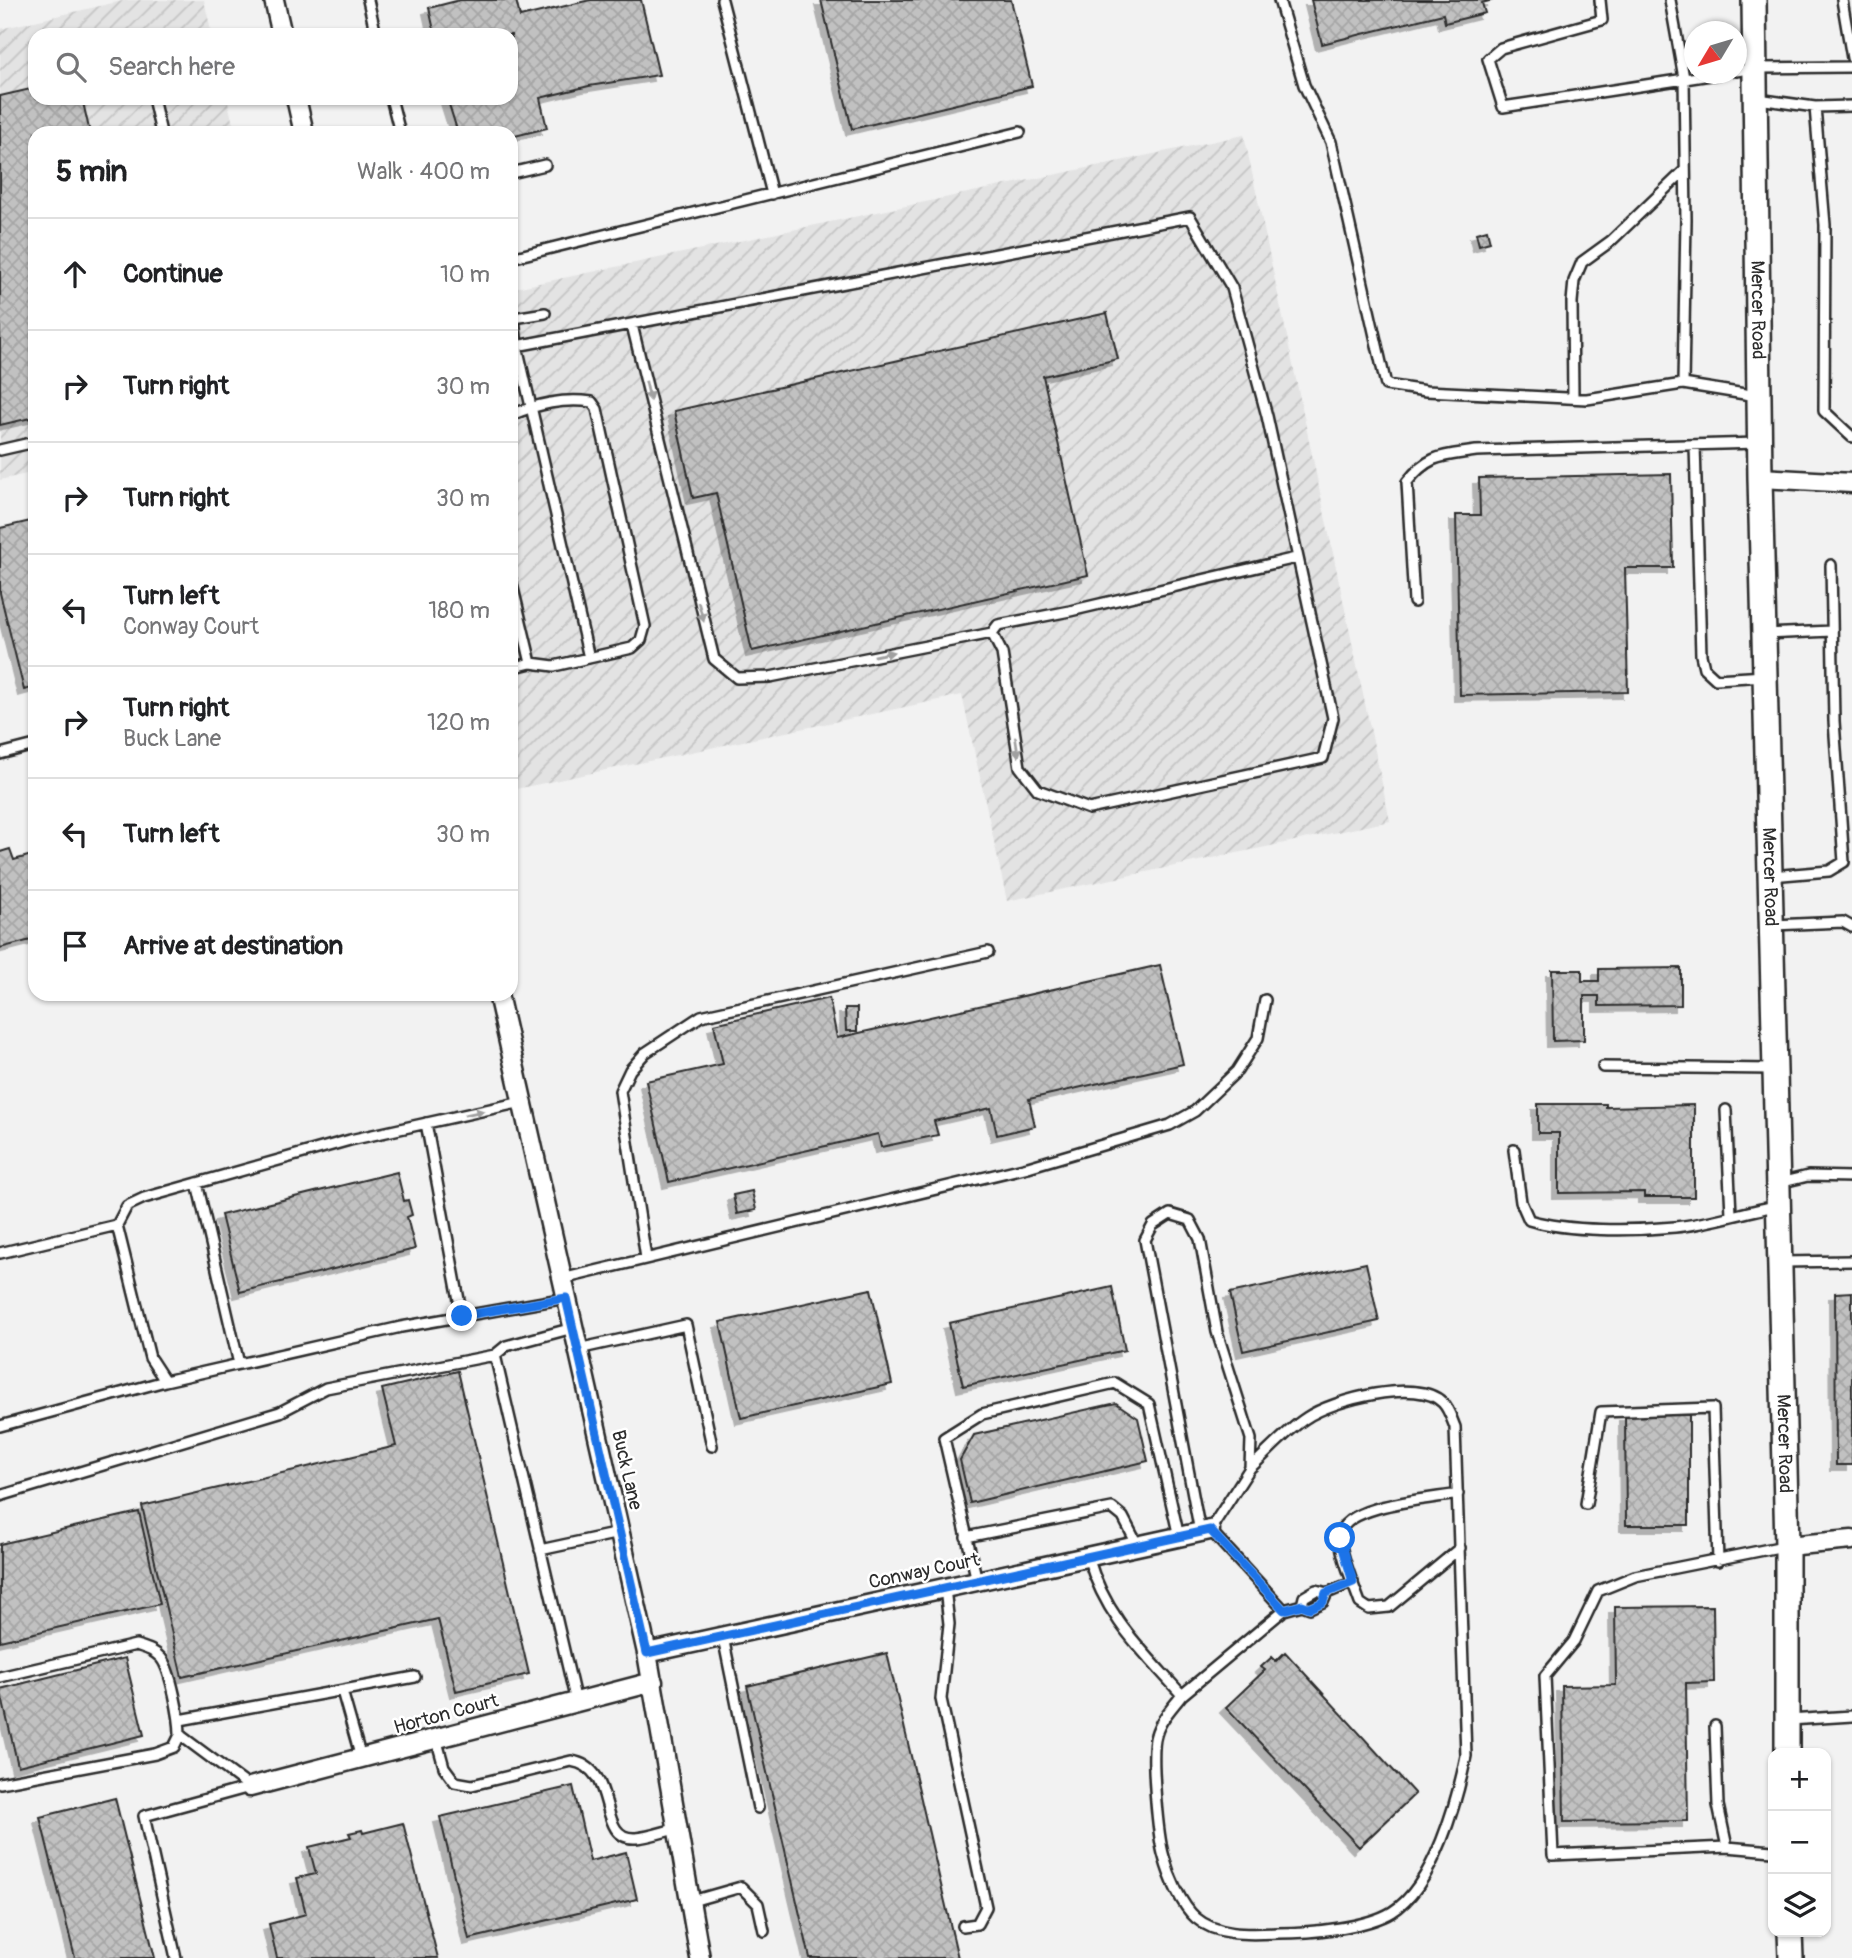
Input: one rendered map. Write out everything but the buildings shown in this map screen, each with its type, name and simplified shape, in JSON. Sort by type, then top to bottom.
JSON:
[{"type":"street","points":[[274,0],[280,28]]},
{"type":"street","name":"Mercer Road","points":[[1755,0],[1747,69],[1758,99],[1759,443],[1787,1546],[1787,1748]]},
{"type":"street","points":[[298,105],[302,126]]},
{"type":"street","points":[[1760,478],[1852,483]]},
{"type":"street","name":"Buck Lane","points":[[500,1001],[647,1653],[700,1958]]},
{"type":"street","name":"Conway Court","points":[[647,1653],[1205,1531]]},
{"type":"street","points":[[1787,1546],[1852,1540]]},
{"type":"street","name":"Horton Court","points":[[250,1787],[653,1682]]},
{"type":"street","points":[[1790,1937],[1790,1958]]},
{"type":"lane","points":[[368,0],[374,28]]},
{"type":"lane","points":[[722,0],[772,194]]},
{"type":"lane","points":[[1279,0],[1304,85],[1331,142],[1386,385],[1426,391],[1573,398],[1683,384],[1759,396]]},
{"type":"lane","points":[[1600,0],[1602,20],[1501,48],[1488,59],[1503,107],[1684,78],[1670,0]]},
{"type":"lane","points":[[1842,0],[1852,58]]},
{"type":"lane","points":[[1747,69],[1852,67]]},
{"type":"lane","points":[[1683,384],[1684,84]]},
{"type":"lane","points":[[1758,99],[1815,107],[1852,106]]},
{"type":"lane","points":[[155,105],[159,126]]},
{"type":"lane","points":[[393,105],[398,126]]},
{"type":"lane","points":[[1815,107],[1825,225],[1824,411],[1852,437]]},
{"type":"lane","points":[[518,256],[1020,132]]},
{"type":"lane","points":[[518,171],[545,165]]},
{"type":"lane","points":[[1573,398],[1572,302],[1574,281],[1581,262],[1611,241],[1685,170]]},
{"type":"lane","points":[[518,345],[1190,217],[1232,288],[1267,416],[1333,718],[1323,758],[1089,808],[1038,790],[1020,767],[1002,653],[992,633]]},
{"type":"lane","points":[[518,318],[545,313]]},
{"type":"lane","points":[[632,325],[714,659],[737,678],[770,677],[992,633],[998,625],[1070,611],[1296,558]]},
{"type":"lane","points":[[518,360],[589,658]]},
{"type":"lane","points":[[518,412],[569,399],[592,402],[597,409],[645,626],[641,640],[632,648],[554,666],[531,663],[518,666]]},
{"type":"lane","points":[[1414,602],[1407,482],[1427,461],[1476,451],[1759,443]]},
{"type":"lane","points":[[0,450],[28,444]]},
{"type":"lane","points":[[1695,445],[1698,586],[1704,668],[1716,679],[1765,676]]},
{"type":"lane","points":[[1770,876],[1829,871],[1844,862],[1834,721],[1831,565]]},
{"type":"lane","points":[[518,609],[531,663]]},
{"type":"lane","points":[[1763,634],[1832,631]]},
{"type":"lane","points":[[0,754],[28,747]]},
{"type":"lane","points":[[1771,925],[1843,922],[1852,927]]},
{"type":"lane","points":[[646,1258],[620,1091],[630,1070],[645,1053],[701,1016],[988,952]]},
{"type":"lane","points":[[562,1279],[1028,1167],[1170,1125],[1195,1111],[1237,1071],[1258,1038],[1265,1000]]},
{"type":"lane","points":[[1603,1067],[1775,1069]]},
{"type":"lane","points":[[165,1381],[150,1358],[117,1226],[127,1206],[144,1198],[351,1140],[522,1102]]},
{"type":"lane","points":[[1726,1111],[1731,1214]]},
{"type":"lane","points":[[426,1123],[462,1316]]},
{"type":"lane","points":[[1514,1150],[1521,1202],[1529,1220],[1585,1228],[1676,1227],[1731,1214],[1778,1194],[1808,1176],[1852,1177]]},
{"type":"lane","points":[[197,1183],[239,1364]]},
{"type":"lane","points":[[1250,1468],[1251,1439],[1217,1332],[1200,1239],[1191,1220],[1170,1214],[1153,1224],[1145,1240],[1205,1531],[1284,1610]]},
{"type":"lane","points":[[0,1253],[117,1226]]},
{"type":"lane","points":[[1779,1262],[1852,1261]]},
{"type":"lane","points":[[0,1426],[165,1381],[401,1327],[566,1298]]},
{"type":"lane","points":[[578,1349],[686,1325],[712,1446]]},
{"type":"lane","points":[[0,1496],[280,1412],[326,1388],[495,1355],[506,1346],[573,1328]]},
{"type":"lane","points":[[495,1355],[576,1702]]},
{"type":"lane","points":[[977,1581],[944,1437],[982,1414],[1115,1383],[1149,1404],[1179,1537]]},
{"type":"lane","points":[[1205,1531],[1250,1468],[1306,1417],[1339,1402],[1394,1392],[1423,1391],[1443,1403],[1455,1427],[1466,1756],[1458,1794],[1441,1844],[1414,1891],[1394,1911],[1373,1921],[1289,1933],[1242,1934],[1213,1928],[1195,1918],[1181,1896],[1163,1856],[1154,1742],[1165,1717],[1182,1695],[1284,1610],[1302,1605],[1310,1608],[1323,1602],[1326,1593],[1353,1582]]},
{"type":"lane","points":[[1586,1504],[1601,1412],[1713,1408],[1718,1561]]},
{"type":"lane","points":[[1458,1494],[1361,1511],[1342,1526],[1340,1538],[1360,1603],[1369,1609],[1381,1610],[1406,1595],[1460,1548]]},
{"type":"lane","points":[[966,1537],[1112,1508],[1123,1517],[1138,1546]]},
{"type":"lane","points":[[540,1550],[619,1533]]},
{"type":"lane","points":[[1768,1851],[1727,1847],[1553,1855],[1545,1676],[1574,1641],[1598,1591],[1635,1576],[1787,1546]]},
{"type":"lane","points":[[1088,1557],[1097,1588],[1119,1624],[1182,1695]]},
{"type":"lane","points":[[945,1588],[949,1624],[941,1699],[986,1908],[977,1924],[962,1926]]},
{"type":"lane","points":[[723,1637],[758,1808]]},
{"type":"lane","points":[[0,1677],[136,1645],[153,1651],[163,1660],[180,1720],[180,1735],[174,1747],[155,1754],[0,1783]]},
{"type":"lane","points":[[180,1720],[415,1677]]},
{"type":"lane","points":[[342,1691],[361,1758]]},
{"type":"lane","points":[[1787,1720],[1852,1716]]},
{"type":"lane","points":[[1715,1726],[1718,1805],[1727,1847]]},
{"type":"lane","points":[[180,1735],[250,1787]]},
{"type":"lane","points":[[436,1738],[444,1767],[455,1782],[472,1785],[571,1761],[585,1763],[598,1777],[613,1825],[618,1831],[634,1839],[679,1828]]},
{"type":"lane","points":[[176,1958],[144,1816],[250,1787]]},
{"type":"lane","points":[[692,1901],[741,1887],[758,1903],[764,1931]]},
{"type":"shaded area","points":[[126,0],[204,0],[210,28],[28,28],[28,105],[229,105],[233,126],[28,126],[28,474],[0,480],[0,29]]},
{"type":"shaded area","points":[[1244,135],[1390,821],[1007,901],[962,695],[518,789],[518,288]]},
{"type":"route","points":[[462,1316],[566,1298],[647,1653],[1210,1530],[1284,1610],[1302,1605],[1310,1608],[1323,1602],[1326,1593],[1353,1582],[1340,1538]]}]
